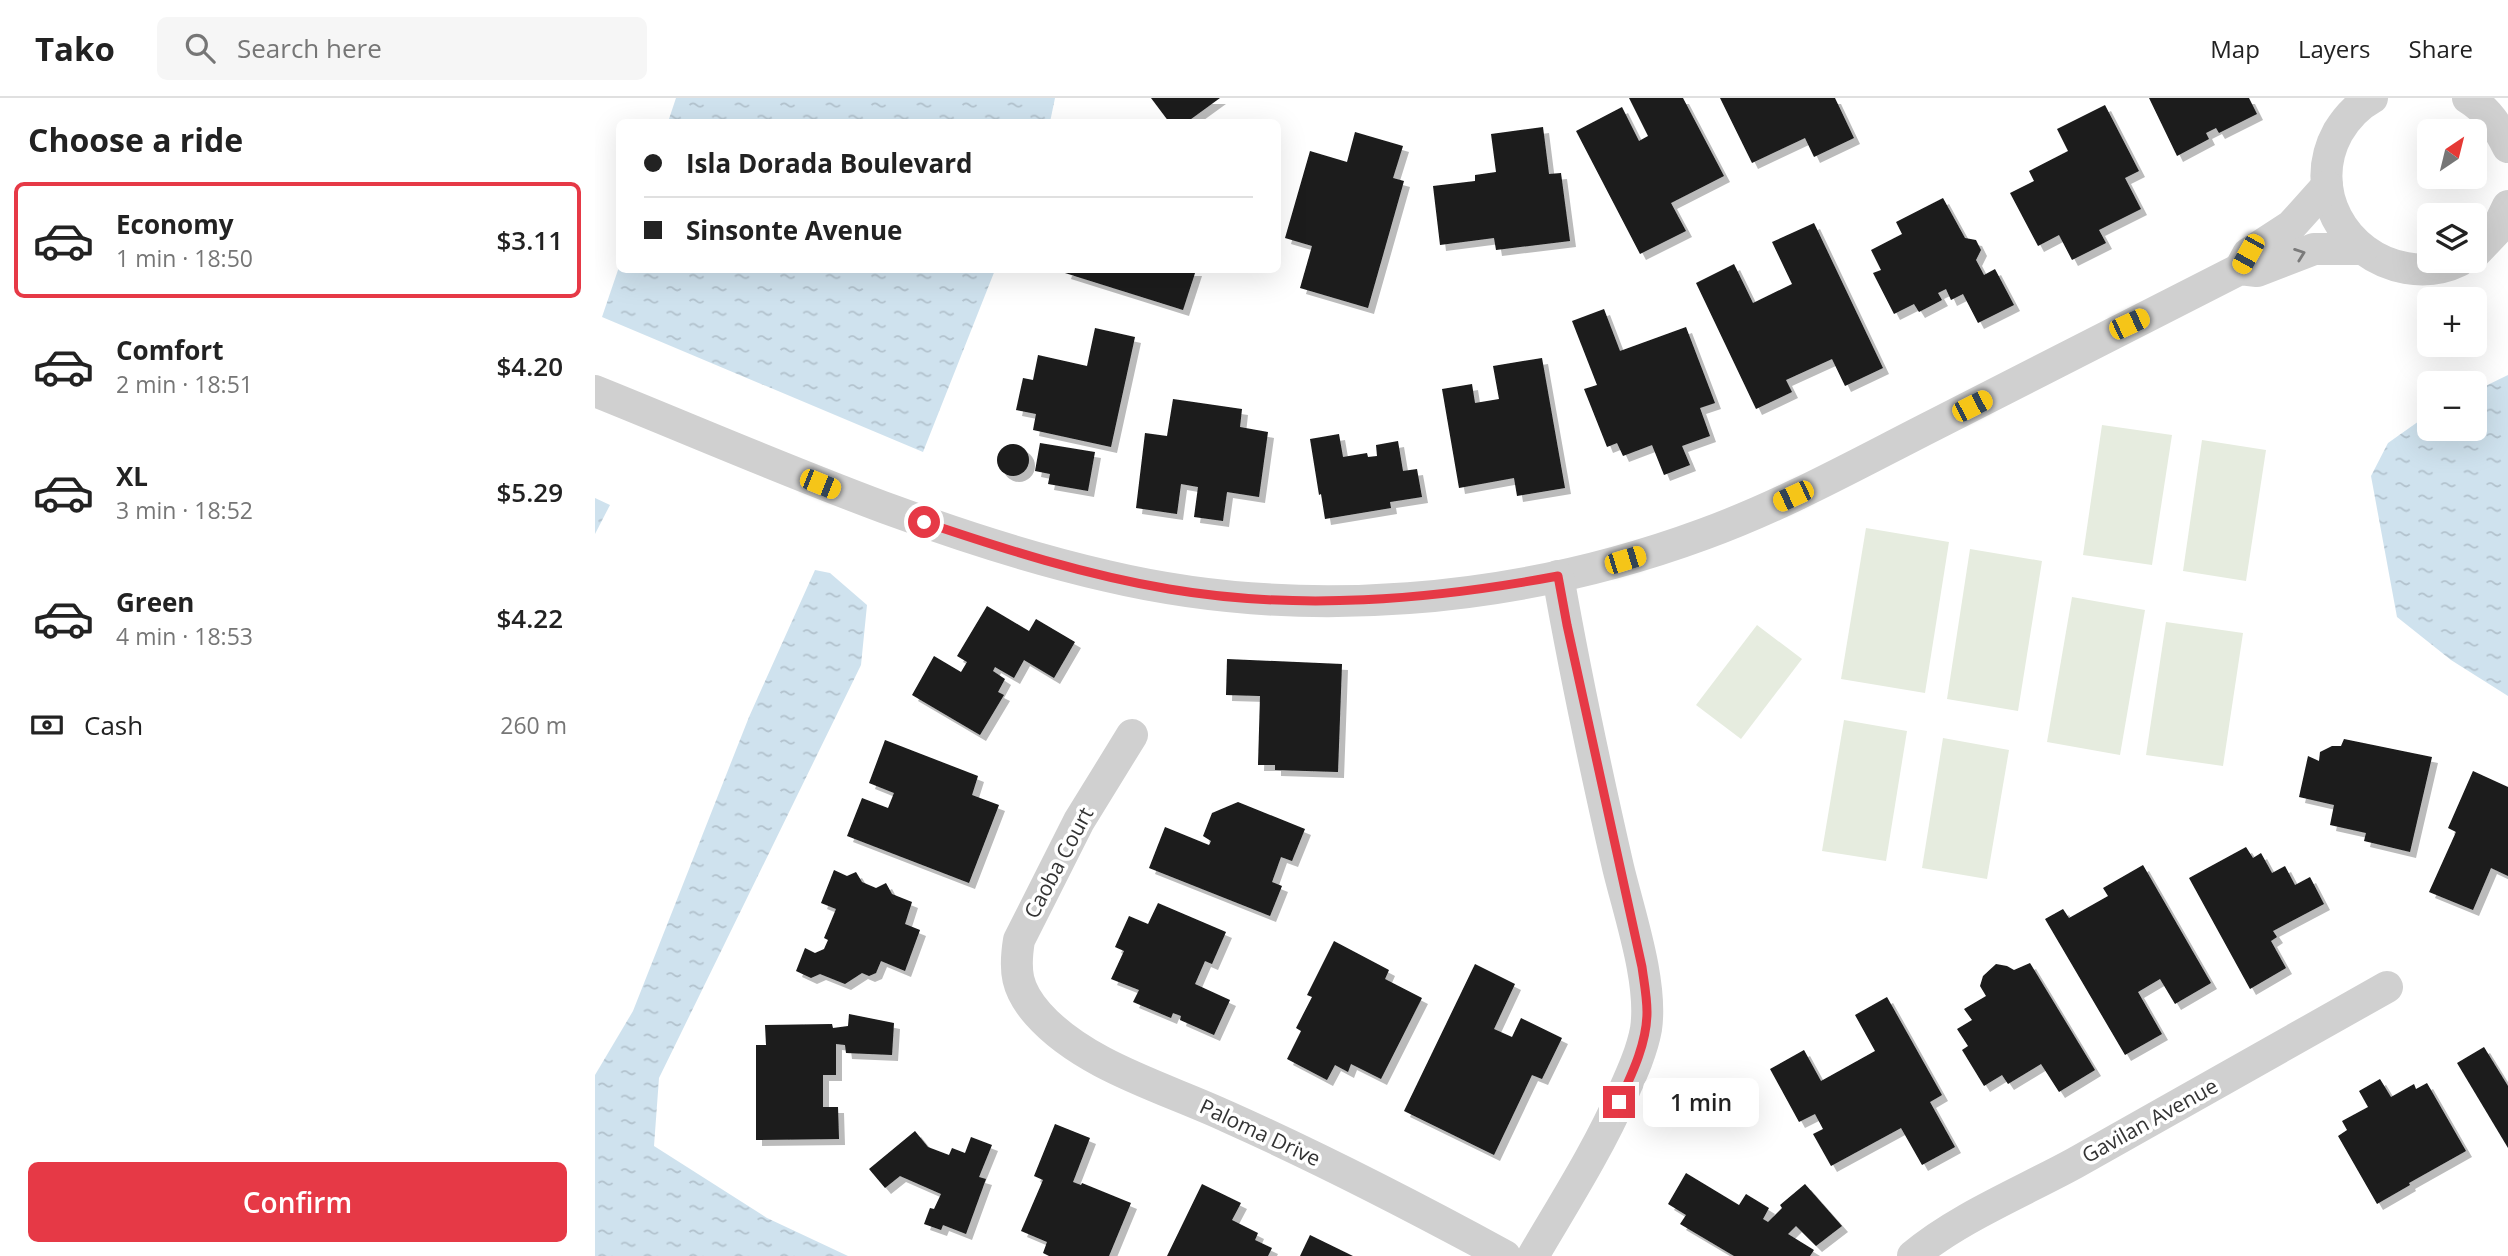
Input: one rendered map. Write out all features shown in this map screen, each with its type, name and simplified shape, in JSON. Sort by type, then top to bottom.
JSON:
[{"type":"street","points":[[2372,98],[2348,109],[2334,141],[2328,163],[2327,186],[2333,210],[2344,232],[2362,249],[2388,265],[2417,270]]},
{"type":"street","points":[[2485,102],[2508,148]]},
{"type":"street","points":[[2240,269],[2248,254],[2291,226],[2327,186]]},
{"type":"street","points":[[2487,240],[2496,231],[2508,206]]},
{"type":"street","points":[[595,391],[836,490],[981,542],[1108,577],[1226,597],[1338,601],[1453,592],[1558,576],[1625,560],[1707,533],[1778,503],[2240,269],[2257,271],[2315,249],[2362,249]]},
{"type":"street","points":[[1533,1256],[1611,1121],[1639,1055],[1646,1029],[1647,1010],[1642,967],[1615,853],[1558,576]]},
{"type":"street","name":"Caoba Court","points":[[1025,998],[1017,979],[1019,940],[1079,821],[1132,736]]},
{"type":"street","name":"Gavilan Avenue","points":[[1913,1256],[1951,1229],[2099,1150],[2387,987]]},
{"type":"street","name":"Paloma Drive","points":[[1025,998],[1057,1033],[1097,1059],[1265,1134],[1505,1256]]},
{"type":"shaded area","points":[[2102,425],[2172,435],[2152,565],[2083,555]]},
{"type":"shaded area","points":[[2202,440],[2266,450],[2246,581],[2183,571]]},
{"type":"shaded area","points":[[1866,528],[1949,542],[1925,693],[1841,679]]},
{"type":"shaded area","points":[[1970,549],[2042,561],[2018,711],[1947,699]]},
{"type":"shaded area","points":[[2072,597],[2145,610],[2120,755],[2047,742]]},
{"type":"shaded area","points":[[2166,622],[2243,633],[2223,766],[2146,755]]},
{"type":"shaded area","points":[[1757,625],[1802,659],[1741,739],[1696,705]]},
{"type":"shaded area","points":[[1844,720],[1907,731],[1886,861],[1822,851]]},
{"type":"shaded area","points":[[1943,738],[2009,750],[1987,879],[1922,868]]},
{"type":"water","points":[[676,98],[1055,98],[1051,119],[669,119]]},
{"type":"water","points":[[617,273],[994,273],[923,452],[602,317]]},
{"type":"water","points":[[2508,375],[2508,696],[2451,660],[2397,617],[2371,476],[2388,443],[2417,422],[2417,441],[2487,441],[2487,385]]},
{"type":"water","points":[[595,498],[610,505],[595,534]]},
{"type":"water","points":[[815,570],[830,573],[867,605],[861,665],[659,1078],[654,1146],[767,1218],[848,1256],[595,1256],[595,1075],[633,1011],[749,717]]},
{"type":"building","points":[[1151,98],[1220,98],[1191,119],[1167,119]]},
{"type":"building","points":[[1629,98],[1683,98],[1724,176],[1671,203],[1686,231],[1640,254],[1576,131],[1622,107],[1639,141],[1648,136]]},
{"type":"building","points":[[1720,98],[1835,98],[1854,138],[1814,157],[1805,138],[1752,163]]},
{"type":"building","points":[[2149,98],[2249,98],[2257,114],[2219,133],[2216,128],[2206,133],[2209,139],[2177,156]]},
{"type":"building","points":[[2105,105],[2139,171],[2125,178],[2141,209],[2099,230],[2106,243],[2072,260],[2059,235],[2038,246],[2010,193],[2034,181],[2029,171],[2068,151],[2057,129]]},
{"type":"building","points":[[1543,127],[1549,174],[1561,173],[1570,241],[1496,250],[1494,238],[1440,245],[1433,186],[1475,181],[1475,175],[1496,172],[1491,134]]},
{"type":"building","points":[[1355,132],[1403,146],[1393,178],[1404,181],[1368,308],[1300,288],[1312,246],[1285,238],[1310,151],[1347,162]]},
{"type":"building","points":[[1943,198],[1965,238],[1976,240],[1981,250],[1976,260],[1984,275],[1995,269],[2014,305],[1978,323],[1963,294],[1951,300],[1946,289],[1938,293],[1942,300],[1919,312],[1914,304],[1894,314],[1873,273],[1881,270],[1871,250],[1902,234],[1896,222]]},
{"type":"building","points":[[1814,223],[1883,368],[1845,386],[1832,359],[1786,380],[1792,392],[1756,409],[1696,283],[1734,264],[1753,303],[1792,284],[1772,242]]},
{"type":"building","points":[[1065,273],[1195,273],[1183,310]]},
{"type":"building","points":[[1604,309],[1620,351],[1686,327],[1715,403],[1700,408],[1710,436],[1682,446],[1690,465],[1664,475],[1652,445],[1623,456],[1617,443],[1607,447],[1584,389],[1597,385],[1572,321]]},
{"type":"building","points":[[1095,328],[1135,337],[1111,447],[1033,430],[1036,414],[1016,410],[1023,378],[1033,380],[1038,355],[1087,366]]},
{"type":"building","points":[[1542,358],[1565,488],[1517,496],[1514,478],[1459,488],[1442,389],[1472,384],[1475,403],[1499,399],[1493,366]]},
{"type":"building","points":[[1173,399],[1242,409],[1240,427],[1268,432],[1259,497],[1227,492],[1223,521],[1194,517],[1198,487],[1181,484],[1177,514],[1136,508],[1145,433],[1167,436]]},
{"type":"building","points":[[1339,434],[1343,457],[1367,453],[1368,457],[1377,456],[1376,445],[1398,441],[1403,471],[1417,469],[1422,497],[1390,502],[1391,508],[1325,519],[1310,439]]},
{"type":"building","points":[[1040,443],[1095,452],[1088,491],[1048,484],[1050,474],[1035,471]]},
{"type":"building","points":[[1013,444],[1024,449],[1029,460],[1024,471],[1013,476],[1002,471],[997,460],[1002,449]]},
{"type":"building","points":[[987,606],[1029,631],[1036,619],[1075,642],[1054,678],[1024,660],[1014,678],[995,667],[993,671],[1005,679],[998,692],[1004,695],[980,735],[912,695],[934,656],[961,672],[967,662],[957,656]]},
{"type":"building","points":[[1227,659],[1342,664],[1338,772],[1275,770],[1275,765],[1258,765],[1260,696],[1226,695]]},
{"type":"building","points":[[2344,739],[2432,757],[2410,852],[2364,841],[2366,833],[2330,825],[2334,805],[2299,797],[2308,756],[2319,761],[2320,752],[2332,746],[2341,746]]},
{"type":"building","points":[[885,740],[978,776],[972,795],[999,805],[969,883],[847,836],[862,798],[888,808],[894,793],[869,783]]},
{"type":"building","points":[[2473,771],[2508,787],[2508,876],[2491,868],[2473,910],[2429,892],[2456,832],[2448,828]]},
{"type":"building","points":[[1238,802],[1305,829],[1292,861],[1281,857],[1272,882],[1282,886],[1270,916],[1149,868],[1165,827],[1209,845],[1211,841],[1203,836],[1212,813]]},
{"type":"building","points":[[2246,847],[2253,858],[2261,853],[2272,873],[2285,866],[2295,885],[2310,877],[2324,904],[2273,931],[2277,937],[2271,941],[2286,968],[2250,989],[2189,878]]},
{"type":"building","points":[[2143,865],[2211,983],[2175,1004],[2160,979],[2138,992],[2162,1034],[2125,1055],[2045,919],[2063,909],[2069,918],[2108,896],[2103,888]]},
{"type":"building","points":[[834,870],[847,876],[856,872],[862,882],[876,888],[886,883],[892,894],[912,902],[905,924],[920,930],[905,971],[881,961],[876,973],[869,976],[862,973],[845,984],[820,974],[811,978],[796,971],[805,948],[815,953],[824,949],[828,940],[824,938],[836,909],[821,903]]},
{"type":"building","points":[[1158,903],[1226,932],[1212,964],[1205,961],[1195,984],[1230,1000],[1214,1035],[1180,1020],[1181,1016],[1173,1013],[1171,1018],[1133,1002],[1139,990],[1111,979],[1124,951],[1115,947],[1129,916],[1148,924]]},
{"type":"building","points":[[1334,941],[1389,970],[1385,979],[1422,998],[1381,1079],[1351,1064],[1348,1072],[1335,1065],[1327,1080],[1287,1059],[1301,1031],[1296,1028],[1312,997],[1307,995]]},
{"type":"building","points":[[2030,963],[2095,1070],[2059,1092],[2041,1064],[2008,1084],[2002,1075],[1984,1086],[1962,1050],[1968,1046],[1957,1029],[1972,1020],[1964,1009],[1986,996],[1980,986],[1983,976],[1996,964],[2014,970]]},
{"type":"building","points":[[1475,964],[1515,984],[1494,1029],[1512,1037],[1521,1018],[1562,1038],[1542,1079],[1532,1075],[1494,1155],[1404,1111]]},
{"type":"building","points":[[1887,997],[1942,1095],[1930,1102],[1955,1147],[1922,1165],[1901,1128],[1831,1166],[1813,1134],[1823,1129],[1815,1114],[1799,1122],[1770,1069],[1804,1050],[1821,1081],[1875,1051],[1855,1015]]},
{"type":"building","points":[[849,1014],[894,1023],[892,1055],[846,1053],[845,1045],[836,1044],[836,1075],[823,1075],[823,1107],[838,1107],[839,1139],[756,1140],[756,1045],[766,1045],[765,1025],[832,1024],[833,1028],[848,1026]]},
{"type":"building","points":[[2484,1047],[2508,1086],[2508,1148],[2457,1063]]},
{"type":"building","points":[[2380,1079],[2391,1097],[2414,1084],[2416,1089],[2427,1083],[2466,1151],[2377,1204],[2338,1136],[2347,1130],[2342,1121],[2368,1107],[2359,1091]]},
{"type":"building","points":[[1055,1124],[1090,1138],[1073,1182],[1082,1183],[1131,1203],[1109,1256],[1049,1256],[1043,1253],[1047,1242],[1021,1231],[1043,1180],[1034,1176]]},
{"type":"building","points":[[915,1131],[928,1147],[949,1155],[952,1148],[965,1153],[971,1137],[992,1145],[979,1177],[986,1179],[966,1234],[943,1225],[941,1230],[924,1224],[930,1208],[934,1209],[941,1194],[900,1176],[885,1188],[869,1169]]},
{"type":"building","points":[[1686,1173],[1739,1205],[1746,1194],[1769,1208],[1763,1219],[1768,1222],[1782,1208],[1780,1205],[1805,1184],[1842,1226],[1816,1246],[1796,1226],[1788,1234],[1814,1250],[1810,1256],[1734,1256],[1680,1224],[1686,1215],[1668,1204]]},
{"type":"building","points":[[1202,1184],[1241,1203],[1232,1220],[1258,1233],[1255,1240],[1272,1248],[1268,1256],[1167,1256]]},
{"type":"building","points":[[1310,1235],[1353,1256],[1300,1256]]},
{"type":"route","points":[[924,522],[1024,555],[1108,577],[1226,597],[1298,601],[1379,600],[1558,576],[1618,867],[1642,967],[1647,1010],[1646,1029],[1639,1055],[1619,1102]]}]
